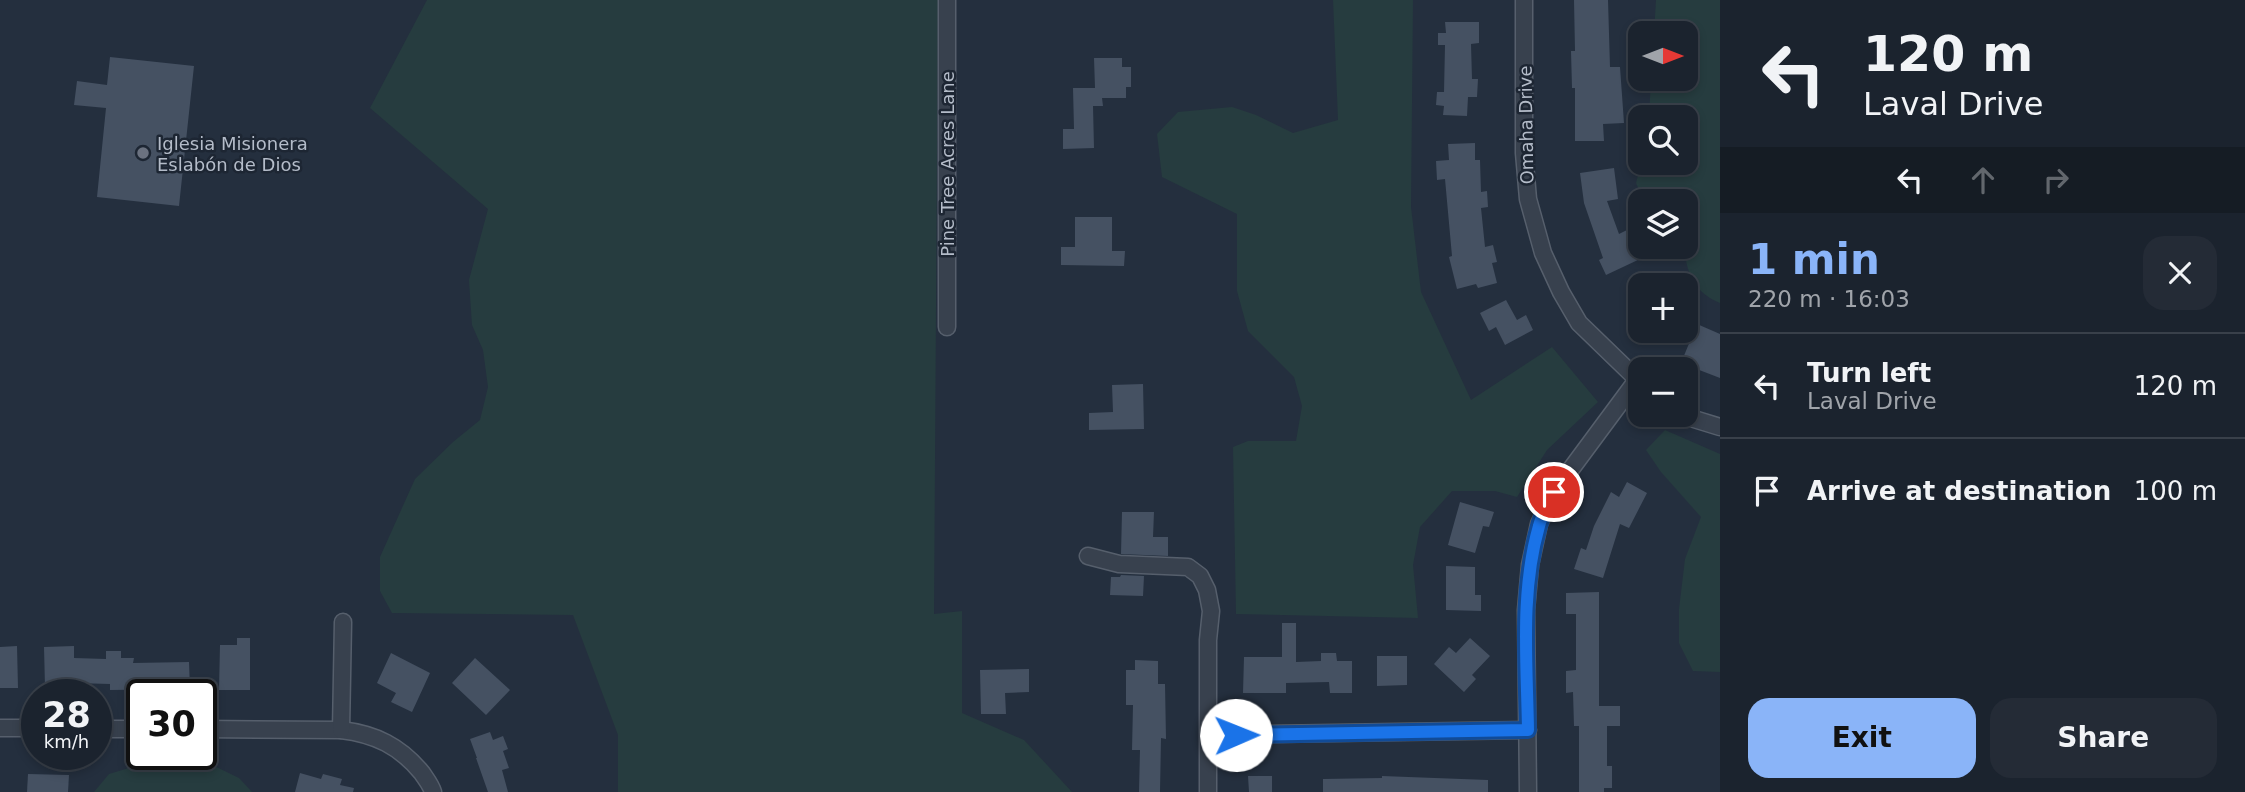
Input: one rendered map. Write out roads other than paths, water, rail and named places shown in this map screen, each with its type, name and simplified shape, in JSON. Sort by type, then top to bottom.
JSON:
[{"type":"street","name":"Pine Tree Acres Lane","points":[[947,0],[947,327]]},
{"type":"street","name":"Omaha Drive","points":[[1524,0],[1524,153],[1528,199],[1544,253],[1561,292],[1579,323],[1628,371]]},
{"type":"street","points":[[1528,792],[1526,610],[1530,565],[1539,524],[1554,492],[1628,394]]},
{"type":"street","points":[[1698,420],[1720,427]]},
{"type":"street","points":[[1087,556],[1119,564],[1188,567],[1200,576],[1207,590],[1211,611],[1208,640],[1208,792]]},
{"type":"street","points":[[341,730],[343,622]]},
{"type":"street","points":[[0,728],[21,728]]},
{"type":"street","points":[[217,729],[360,732],[385,741],[409,757],[432,786],[433,792]]},
{"type":"street","points":[[1209,735],[1528,730]]},
{"type":"place","name":"Iglesia Misionera Eslabón de Dios","points":[[143,153]]}]
